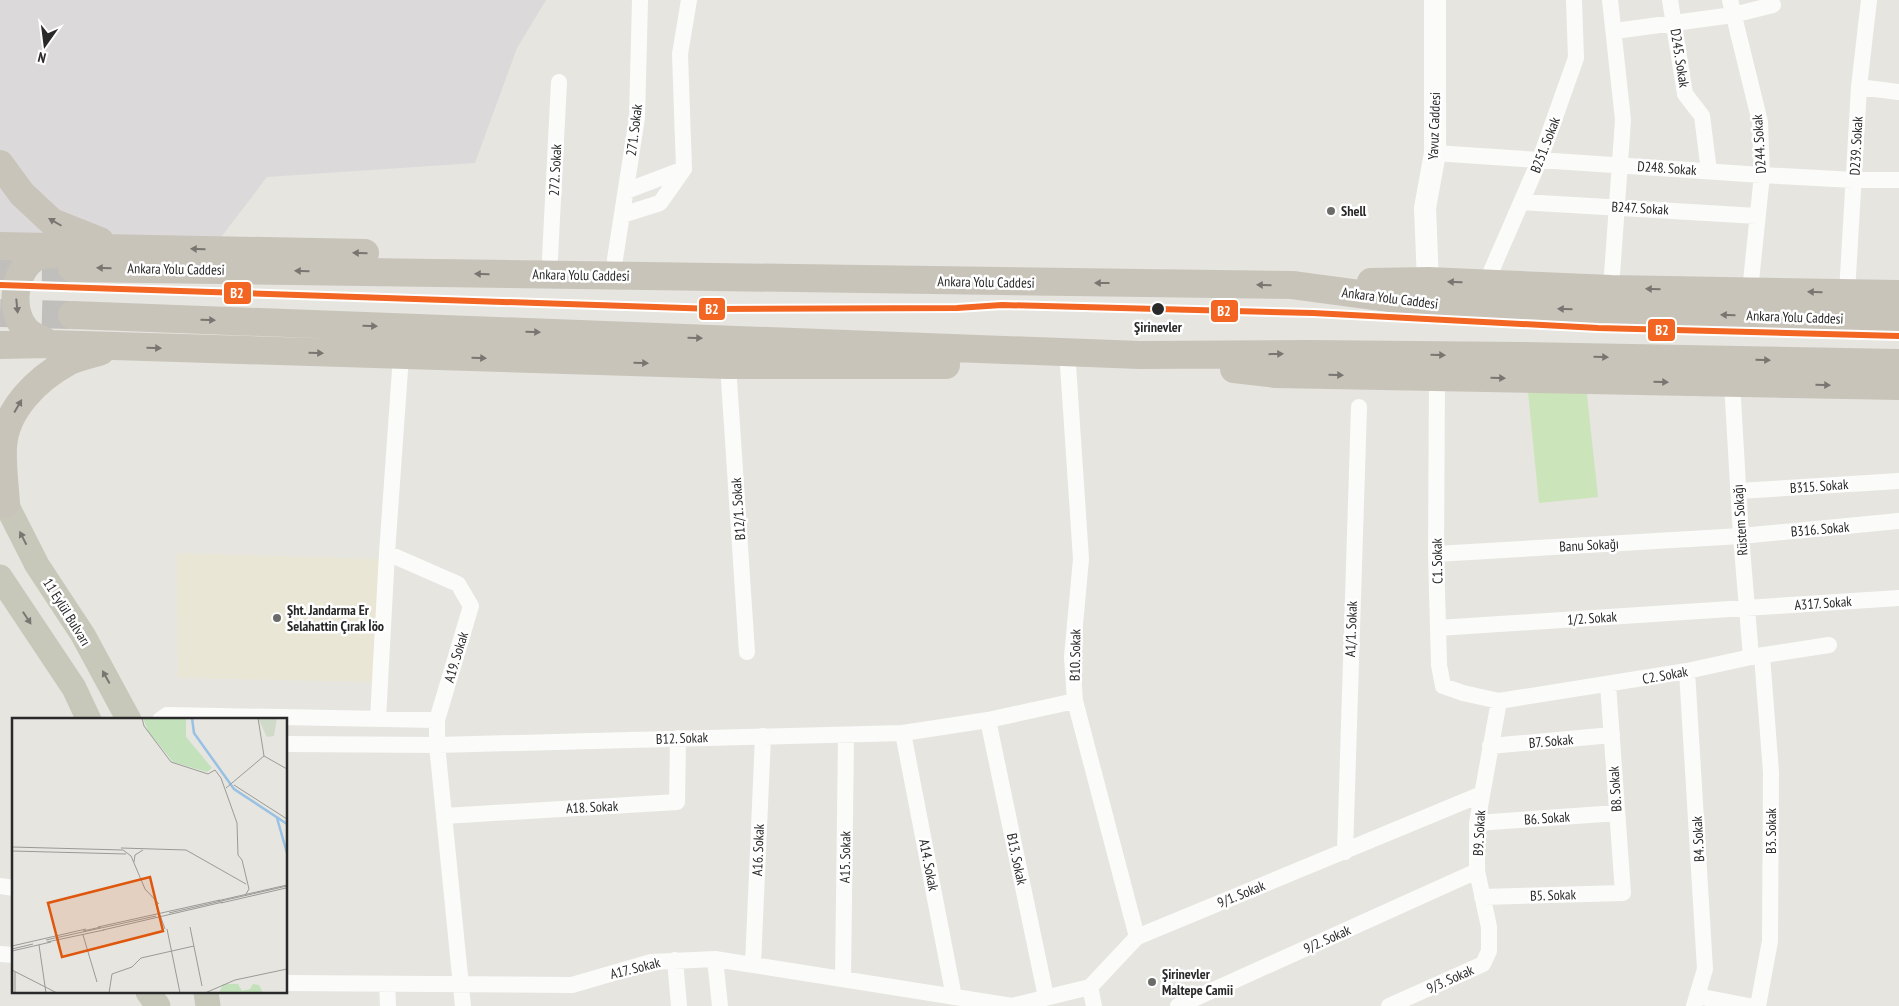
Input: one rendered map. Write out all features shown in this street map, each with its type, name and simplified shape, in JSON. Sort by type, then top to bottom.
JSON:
[{"type":"highway","points":[[0,164],[22,194],[52,222],[116,247]]},
{"type":"highway","points":[[0,246],[116,247],[999,271],[1055,283]]},
{"type":"highway","points":[[0,262],[31,252],[116,247]]},
{"type":"highway","points":[[50,344],[27,331],[18,316],[15,302],[23,268],[38,256],[116,247]]},
{"type":"highway","name":"Ankara Yolu Caddesi","points":[[72,268],[1292,285],[1442,305],[1899,321]]},
{"type":"highway","points":[[1292,285],[1428,281],[1611,289],[1899,294]]},
{"type":"highway","points":[[72,315],[1140,355],[1524,356],[1899,363]]},
{"type":"highway","points":[[0,345],[50,344],[728,365],[1068,365],[1140,355]]},
{"type":"highway","points":[[3,498],[3,446],[9,422],[21,400],[42,380],[69,361],[115,346]]},
{"type":"highway","points":[[1166,355],[1221,367],[1276,374],[1899,386]]},
{"type":"main road","name":"Yavuz Caddesi","points":[[1428,281],[1425,208],[1435,153],[1435,0]]},
{"type":"main road","name":"11 Eylül Bulvarı","points":[[3,498],[37,566],[83,635],[129,718]]},
{"type":"main road","points":[[0,577],[74,688],[88,718]]},
{"type":"main road","points":[[149,994],[158,1006]]},
{"type":"street","name":"271. Sokak","points":[[615,260],[637,118],[640,0]]},
{"type":"street","points":[[622,215],[660,203],[684,169],[680,54],[689,0]]},
{"type":"street","name":"B251. Sokak","points":[[1486,283],[1540,159],[1576,58],[1574,0]]},
{"type":"street","points":[[1610,0],[1615,31],[1623,120],[1611,289]]},
{"type":"street","name":"D245. Sokak","points":[[1670,0],[1685,94],[1702,116],[1709,171]]},
{"type":"street","name":"D239. Sokak","points":[[1847,293],[1859,87],[1869,0]]},
{"type":"street","points":[[1615,31],[1674,23],[1732,7],[1773,5]]},
{"type":"street","name":"D244. Sokak","points":[[1732,7],[1760,122],[1762,175],[1750,291]]},
{"type":"street","name":"272. Sokak","points":[[550,258],[559,82]]},
{"type":"street","points":[[1859,87],[1899,92]]},
{"type":"street","name":"D248. Sokak","points":[[1435,153],[1762,175],[1854,180],[1899,180]]},
{"type":"street","points":[[626,192],[684,169]]},
{"type":"street","name":"B247. Sokak","points":[[1522,202],[1757,216]]},
{"type":"street","points":[[378,719],[387,553],[401,356]]},
{"type":"street","name":"B12/1. Sokak","points":[[728,365],[747,652]]},
{"type":"street","name":"B10. Sokak","points":[[1068,365],[1081,559],[1072,657],[1075,701],[1137,937]]},
{"type":"street","name":"C1. Sokak","points":[[1437,377],[1436,554],[1439,666],[1443,686],[1463,693],[1499,701]]},
{"type":"street","name":"Rüstem Sokağı","points":[[1732,383],[1747,608],[1756,656]]},
{"type":"street","name":"A1/1. Sokak","points":[[1345,852],[1359,407]]},
{"type":"street","name":"B315. Sokak","points":[[1738,491],[1899,481]]},
{"type":"street","name":"B316. Sokak","points":[[1741,536],[1899,521]]},
{"type":"street","name":"Banu Sokağı","points":[[1436,554],[1741,536]]},
{"type":"street","name":"A19. Sokak","points":[[387,553],[458,584],[471,606],[437,720],[437,745],[463,1006]]},
{"type":"street","name":"A317. Sokak","points":[[1747,608],[1899,598]]},
{"type":"street","name":"1/2. Sokak","points":[[1438,628],[1747,608]]},
{"type":"street","name":"C2. Sokak","points":[[1499,701],[1687,671],[1756,656],[1829,645]]},
{"type":"street","name":"B3. Sokak","points":[[1756,656],[1771,772],[1770,941],[1758,1006]]},
{"type":"street","name":"B4. Sokak","points":[[1687,671],[1705,969],[1696,1001]]},
{"type":"street","name":"B8. Sokak","points":[[1608,684],[1623,892]]},
{"type":"street","name":"B12. Sokak","points":[[288,744],[437,745],[903,733],[988,720],[1075,701]]},
{"type":"street","name":"B9. Sokak","points":[[1483,964],[1489,951],[1489,935],[1477,871],[1477,823],[1499,701]]},
{"type":"street","points":[[163,718],[167,715],[437,720]]},
{"type":"street","name":"B13. Sokak","points":[[988,720],[1046,997]]},
{"type":"street","name":"A14. Sokak","points":[[903,733],[954,998]]},
{"type":"street","name":"A15. Sokak","points":[[843,979],[846,735]]},
{"type":"street","name":"B7. Sokak","points":[[1490,746],[1612,735]]},
{"type":"street","name":"A16. Sokak","points":[[753,965],[763,736]]},
{"type":"street","name":"A18. Sokak","points":[[444,816],[678,802],[678,738]]},
{"type":"street","name":"9/1. Sokak","points":[[1090,987],[1137,937],[1482,794]]},
{"type":"street","name":"B6. Sokak","points":[[1477,823],[1616,813]]},
{"type":"street","name":"9/2. Sokak","points":[[1178,1006],[1477,871]]},
{"type":"street","name":"B5. Sokak","points":[[1482,897],[1623,892]]},
{"type":"street","points":[[715,959],[720,1006]]},
{"type":"street","name":"A17. Sokak","points":[[288,983],[572,986],[651,962],[715,959],[1012,1006]]},
{"type":"street","points":[[674,960],[679,1006]]},
{"type":"street","name":"9/3. Sokak","points":[[1389,1006],[1483,964]]},
{"type":"street","points":[[387,984],[388,1006]]},
{"type":"street","points":[[1012,1006],[1090,987],[1094,1006]]},
{"type":"street","points":[[1696,1001],[1749,1006]]},
{"type":"shaded area","points":[[0,0],[546,0],[517,48],[475,163],[267,177],[219,240],[0,239]]},
{"type":"shaded area","name":"Şht. Jandarma Er Selahattin Çırak İöo","points":[[177,553],[380,559],[372,682],[178,678]]},
{"type":"green space","points":[[1586,386],[1598,497],[1539,503],[1528,392]]},
{"type":"tunnel","points":[[0,267],[72,268]]},
{"type":"tunnel","points":[[0,313],[72,315]]},
{"type":"transit line","name":"B2","points":[[0,285],[714,309],[957,308],[1002,305],[1313,313],[1598,328],[1899,336]]},
{"type":"place","name":"Shell","points":[[1331,211]]},
{"type":"place","name":"Şirinevler","points":[[1158,309]]},
{"type":"place","name":"Şht. Jandarma Er Selahattin Çırak İöo","points":[[277,618]]},
{"type":"place","name":"Şirinevler Maltepe Camii","points":[[1152,982]]}]
